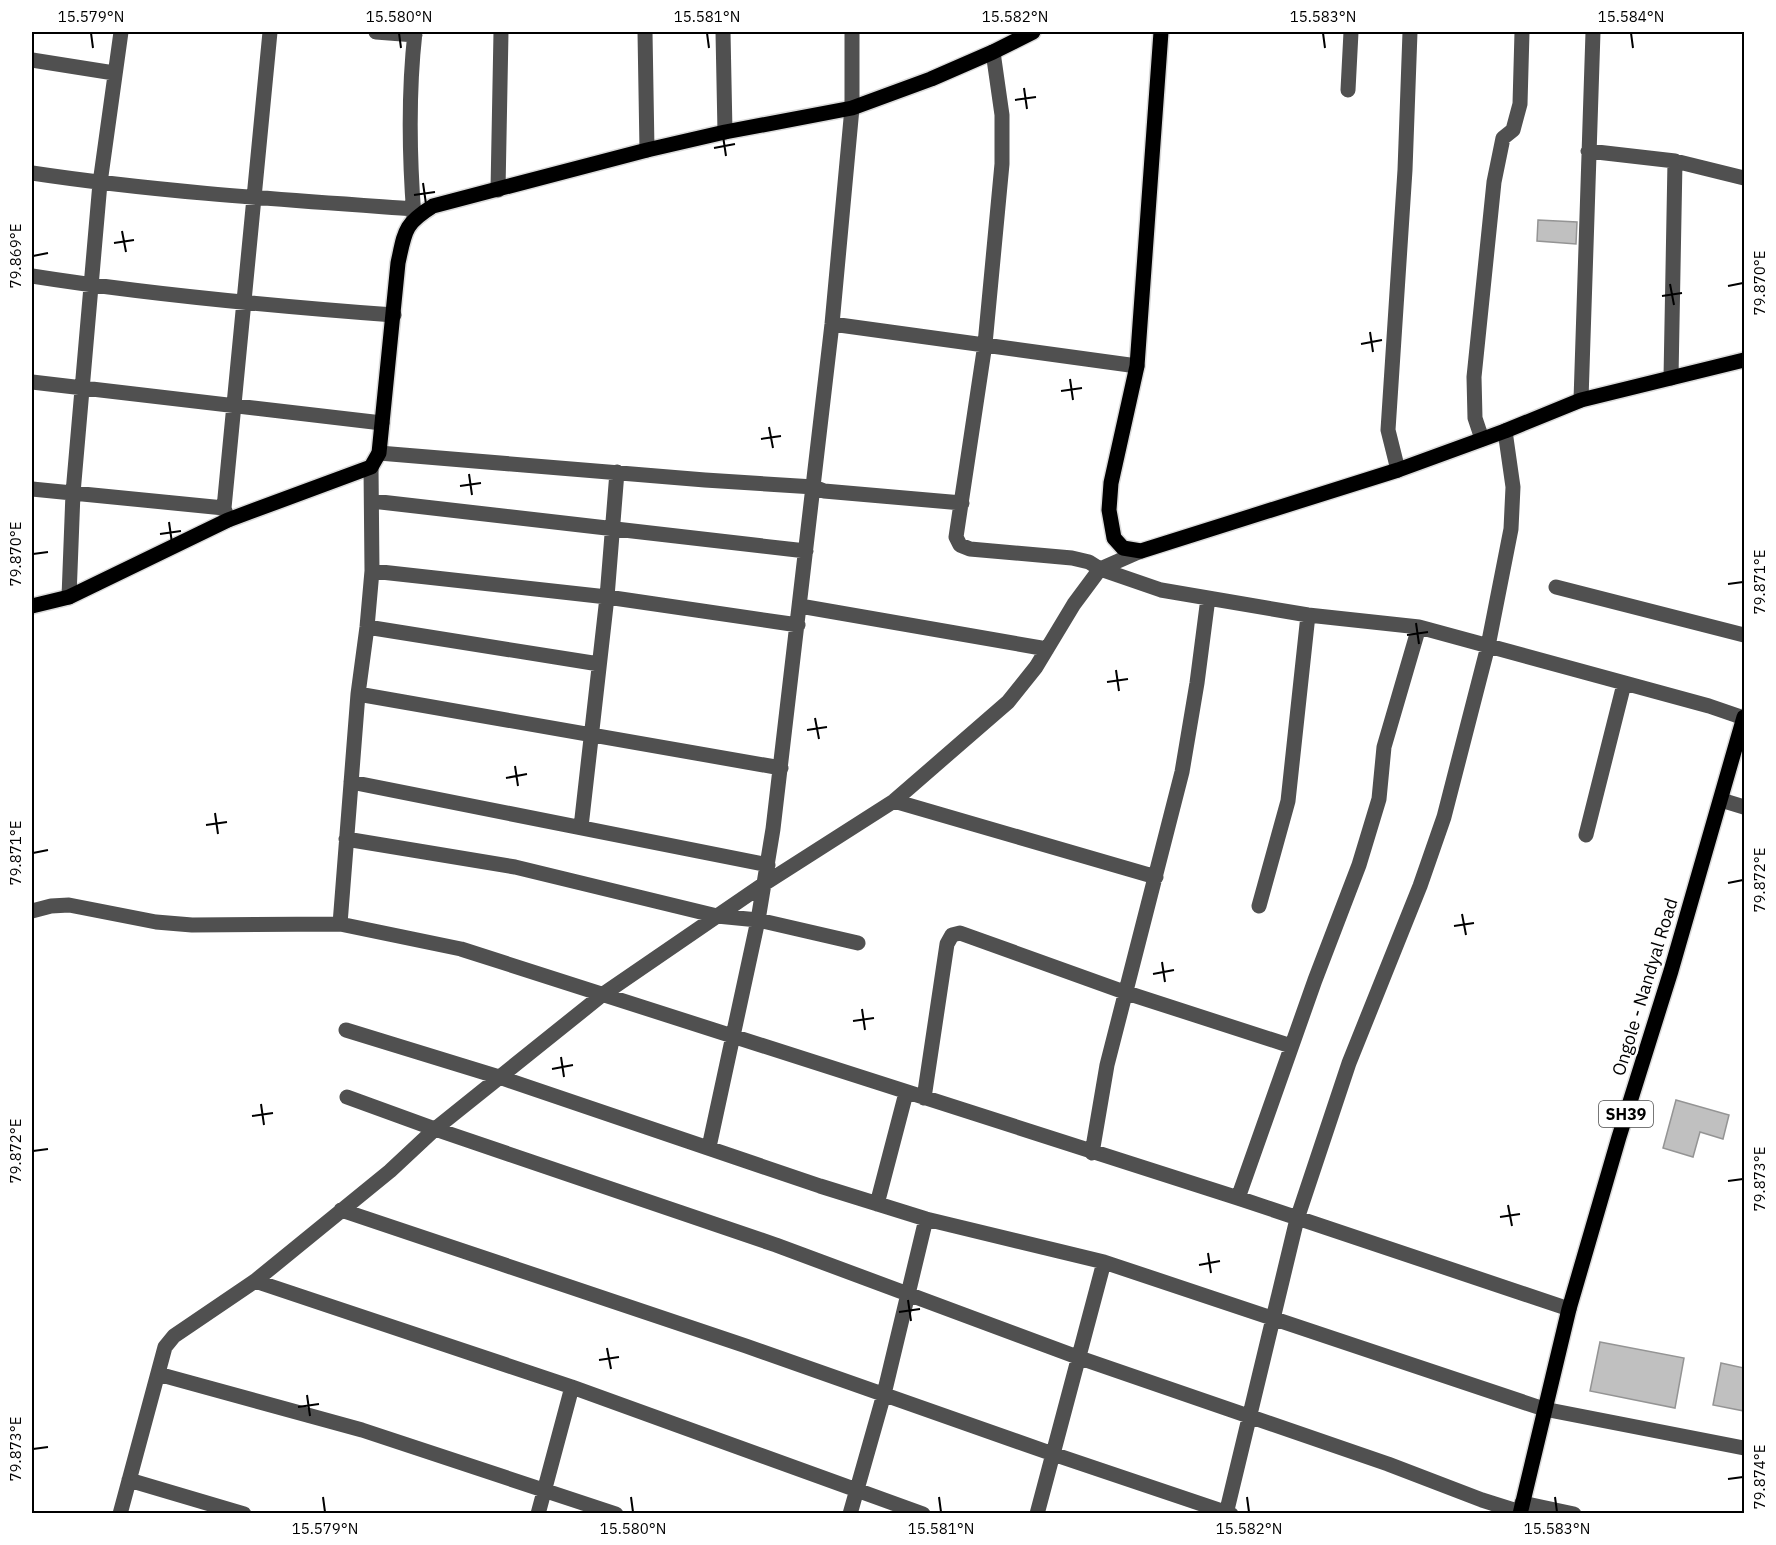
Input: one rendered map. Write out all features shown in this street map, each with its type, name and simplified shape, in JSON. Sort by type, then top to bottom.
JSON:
[{"type":"main road","points":[[32,606],[69,597],[226,514],[371,467],[379,453],[399,263],[404,234],[414,213],[647,150],[725,132],[852,108],[931,79],[1033,32]]},
{"type":"main road","points":[[1161,32],[1137,366],[1111,483],[1109,510],[1114,538],[1123,548],[1141,551],[1398,470],[1505,431],[1581,400],[1744,360]]},
{"type":"main road","name":"Ongole - Nandyal Road","points":[[1521,1510],[1569,1310],[1744,717]]},
{"type":"street","points":[[69,597],[73,494],[81,388],[100,183],[121,32]]},
{"type":"street","points":[[32,489],[226,514],[232,405],[245,303],[270,32]]},
{"type":"street","points":[[32,173],[100,183],[414,213],[410,167],[410,88],[415,33],[376,32]]},
{"type":"street","points":[[498,189],[501,32]]},
{"type":"street","points":[[645,32],[647,150]]},
{"type":"street","points":[[723,32],[725,132]]},
{"type":"street","points":[[709,1147],[758,920],[781,768],[832,324],[852,108],[852,32]]},
{"type":"street","points":[[1348,90],[1351,32]]},
{"type":"street","points":[[1398,470],[1388,430],[1405,170],[1410,32]]},
{"type":"street","points":[[1482,439],[1475,418],[1474,376],[1494,182],[1503,138],[1513,130],[1520,104],[1522,32]]},
{"type":"street","points":[[1581,400],[1593,32]]},
{"type":"street","points":[[993,52],[1002,115],[1002,164],[985,344],[956,537],[960,545],[970,549],[1072,558],[1089,562],[1100,569],[1161,590],[1308,615],[1419,627],[1744,717]]},
{"type":"street","points":[[32,60],[114,73]]},
{"type":"street","points":[[1588,151],[1675,161],[1744,178]]},
{"type":"street","points":[[1671,378],[1675,161]]},
{"type":"street","points":[[32,276],[245,303],[394,315]]},
{"type":"street","points":[[832,324],[1137,366]]},
{"type":"street","points":[[32,382],[382,423]]},
{"type":"street","points":[[341,1210],[1228,1513],[1297,1219],[1348,1063],[1420,886],[1444,817],[1488,646],[1511,529],[1513,487],[1505,431]]},
{"type":"street","points":[[379,453],[814,487],[825,491],[962,503]]},
{"type":"street","points":[[340,924],[358,694],[368,627],[372,571],[371,467]]},
{"type":"street","points":[[581,827],[607,597],[617,472]]},
{"type":"street","points":[[372,501],[806,551]]},
{"type":"street","points":[[120,1514],[165,1347],[174,1336],[255,1281],[390,1171],[435,1129],[498,1077],[602,995],[764,884],[894,801],[1008,702],[1036,667],[1074,604],[1100,569],[1141,551]]},
{"type":"street","points":[[372,571],[607,597],[798,625]]},
{"type":"street","points":[[1556,587],[1744,635]]},
{"type":"street","points":[[1092,1153],[1107,1065],[1182,772],[1208,598]]},
{"type":"street","points":[[800,606],[1047,649]]},
{"type":"street","points":[[1259,906],[1288,801],[1308,615]]},
{"type":"street","points":[[368,627],[599,664]]},
{"type":"street","points":[[1238,1198],[1291,1046],[1359,865],[1379,799],[1384,747],[1419,627]]},
{"type":"street","points":[[1586,835],[1624,684]]},
{"type":"street","points":[[358,694],[781,768]]},
{"type":"street","points":[[351,782],[768,865]]},
{"type":"street","points":[[1721,800],[1744,807]]},
{"type":"street","points":[[894,801],[1156,877]]},
{"type":"street","points":[[346,839],[515,867],[717,916],[758,920],[858,943]]},
{"type":"street","points":[[32,911],[51,906],[69,905],[156,922],[192,925],[340,924],[461,949],[1238,1198],[1569,1310]]},
{"type":"street","points":[[924,1098],[947,944],[952,935],[960,933],[1126,993],[1291,1046]]},
{"type":"street","points":[[346,1030],[498,1077],[926,1219],[1104,1262],[1544,1409],[1744,1448]]},
{"type":"street","points":[[877,1204],[906,1093]]},
{"type":"street","points":[[347,1097],[776,1245],[1080,1358],[1521,1510],[1574,1514]]},
{"type":"street","points":[[850,1514],[884,1394],[926,1219]]},
{"type":"street","points":[[1037,1514],[1104,1262]]},
{"type":"street","points":[[255,1281],[572,1387],[923,1514]]},
{"type":"street","points":[[158,1374],[362,1430],[616,1514]]},
{"type":"street","points":[[538,1514],[572,1387]]},
{"type":"street","points":[[129,1480],[244,1514]]},
{"type":"building","points":[[1538,220],[1577,222],[1576,244],[1537,241]]},
{"type":"building","points":[[1676,1100],[1729,1115],[1723,1139],[1700,1132],[1693,1157],[1663,1148]]},
{"type":"building","points":[[1600,1342],[1684,1358],[1675,1408],[1590,1391]]},
{"type":"building","points":[[1721,1363],[1744,1368],[1744,1411],[1713,1405]]}]
